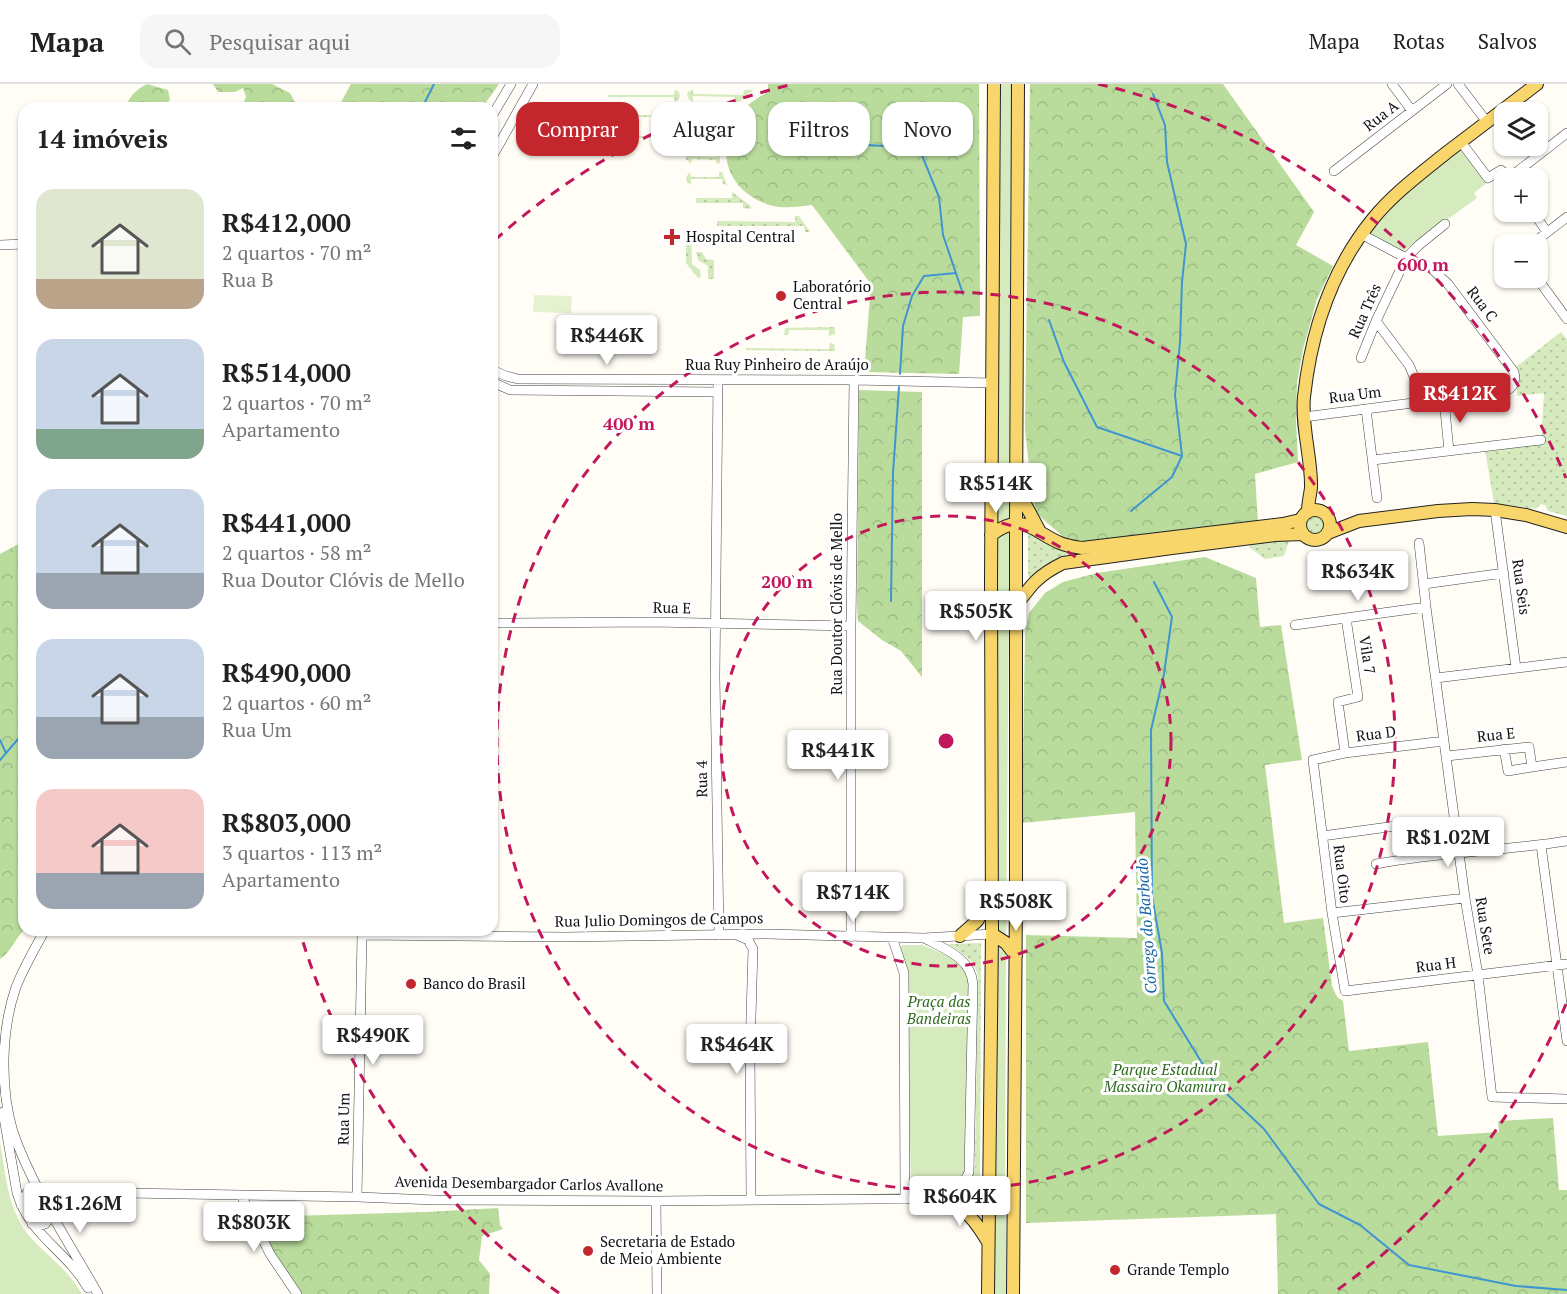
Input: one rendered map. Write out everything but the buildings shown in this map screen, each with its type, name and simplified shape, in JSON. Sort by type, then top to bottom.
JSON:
[{"type":"main road","points":[[988,1294],[992,934],[991,535],[994,84]]},
{"type":"main road","points":[[1013,1294],[1018,84]]},
{"type":"main road","points":[[1537,84],[1408,183],[1373,219],[1341,266],[1327,296],[1309,361],[1304,394],[1304,417],[1311,488],[1300,530],[1310,539],[1318,540],[1328,533],[1359,521],[1438,511],[1495,510],[1526,515],[1567,527]]},
{"type":"main road","points":[[1017,488],[1039,530]]},
{"type":"main road","points":[[1311,488],[1331,524],[1328,533]]},
{"type":"main road","points":[[991,599],[1004,606],[1017,604],[1026,590],[1037,580],[1051,569],[1064,563],[1283,524],[1317,509],[1326,514],[1359,521]]},
{"type":"main road","points":[[991,535],[1007,526],[1027,525],[1058,542],[1082,548],[1303,534]]},
{"type":"main road","points":[[960,936],[977,921],[992,896]]},
{"type":"main road","points":[[992,934],[1006,943],[1016,956]]},
{"type":"main road","points":[[989,1198],[1003,1194],[1013,1182]]},
{"type":"main road","points":[[941,1199],[968,1213],[988,1242]]},
{"type":"street","points":[[498,106],[511,84]]},
{"type":"street","points":[[498,147],[533,84]]},
{"type":"street","points":[[1392,84],[1412,111]]},
{"type":"street","name":"Rua A","points":[[1334,171],[1447,84]]},
{"type":"street","points":[[1458,84],[1487,122]]},
{"type":"street","points":[[1522,168],[1567,133]]},
{"type":"street","points":[[1461,142],[1488,178],[1494,174]]},
{"type":"street","points":[[1544,234],[1567,217]]},
{"type":"street","points":[[1540,222],[1547,232]]},
{"type":"street","name":"Rua Três","points":[[1361,358],[1406,258],[1445,224]]},
{"type":"street","name":"Rua C","points":[[1361,234],[1406,258],[1431,268],[1448,284],[1514,372],[1514,384]]},
{"type":"street","points":[[0,245],[18,244]]},
{"type":"street","points":[[1544,288],[1567,319]]},
{"type":"street","points":[[1376,321],[1409,365],[1425,402]]},
{"type":"street","name":"Rua Ruy Pinheiro de Araújo","points":[[498,373],[518,380],[854,380],[993,383]]},
{"type":"street","name":"Rua Doutor Clóvis de Mello","points":[[851,937],[854,380]]},
{"type":"street","name":"Rua 4","points":[[718,381],[715,676],[719,935]]},
{"type":"street","name":"Rua Um","points":[[1304,417],[1506,391],[1514,384]]},
{"type":"street","name":"Rua Ruy Pinheiro de Araújo","points":[[498,385],[510,390],[718,392]]},
{"type":"street","points":[[1444,400],[1449,451]]},
{"type":"street","points":[[1366,409],[1377,498]]},
{"type":"street","points":[[1373,460],[1540,440]]},
{"type":"street","name":"Rua Seis","points":[[1495,510],[1516,668]]},
{"type":"street","name":"Rua Sete","points":[[1419,543],[1425,607],[1478,975],[1492,1097],[1567,1100]]},
{"type":"street","points":[[1424,584],[1504,573]]},
{"type":"street","points":[[1295,625],[1425,607]]},
{"type":"street","name":"Vila 7","points":[[1345,753],[1338,702],[1358,697],[1347,618]]},
{"type":"street","name":"Rua E","points":[[498,623],[716,623],[851,626]]},
{"type":"street","points":[[1436,678],[1567,662]]},
{"type":"street","name":"Rua D","points":[[1312,760],[1345,753],[1444,741]]},
{"type":"street","name":"Rua E","points":[[1447,756],[1529,747],[1532,767]]},
{"type":"street","points":[[1504,749],[1508,771],[1567,762]]},
{"type":"street","name":"Rua Oito","points":[[1312,760],[1332,913],[1345,991]]},
{"type":"street","points":[[1322,836],[1396,826],[1401,832],[1406,858]]},
{"type":"street","points":[[1376,864],[1406,858],[1567,841]]},
{"type":"street","points":[[1541,845],[1562,965],[1567,1041]]},
{"type":"street","points":[[1332,913],[1466,898]]},
{"type":"street","points":[[753,950],[758,942],[768,934]]},
{"type":"street","name":"Rua Julio Domingos de Campos","points":[[498,935],[577,937],[768,934],[924,938],[992,934]]},
{"type":"street","points":[[737,935],[748,940],[753,950],[750,1051],[751,1200]]},
{"type":"street","points":[[0,1028],[14,978],[35,936]]},
{"type":"street","points":[[42,936],[16,988],[8,1015],[4,1039],[3,1070],[6,1096],[12,1129],[26,1165],[98,1294]]},
{"type":"street","name":"Rua Um","points":[[357,1197],[362,936]]},
{"type":"street","points":[[892,937],[904,973],[905,1199]]},
{"type":"street","points":[[924,938],[963,962],[969,969],[973,984],[969,1172],[967,1178],[957,1189],[941,1199]]},
{"type":"street","name":"Rua H","points":[[1345,991],[1562,965]]},
{"type":"street","points":[[0,1095],[21,1205],[32,1224],[71,1264],[91,1294]]},
{"type":"street","points":[[26,1165],[37,1179],[49,1188]]},
{"type":"street","points":[[21,1205],[27,1193],[38,1188]]},
{"type":"street","name":"Avenida Desembargador Carlos Avallone","points":[[38,1188],[69,1192],[435,1200],[989,1198]]},
{"type":"street","points":[[32,1224],[39,1226],[45,1224],[69,1192]]},
{"type":"street","points":[[241,1195],[270,1254],[297,1294]]},
{"type":"street","points":[[656,1201],[657,1294]]},
{"type":"street","points":[[982,1294],[987,1268]]},
{"type":"green space","points":[[147,84],[168,90],[170,100],[168,102],[128,102],[140,88]]},
{"type":"green space","points":[[213,84],[272,84],[290,93],[295,102],[244,102],[246,97],[243,88],[235,92],[218,92]]},
{"type":"green space","points":[[351,84],[499,84],[486,102],[341,102]]},
{"type":"green space","points":[[768,84],[979,84],[980,316],[963,317],[959,374],[864,372],[871,284],[812,205],[780,207],[760,202],[743,190],[730,172],[726,156],[756,156],[756,102],[752,102],[768,92]]},
{"type":"green space","points":[[1001,84],[1011,84],[1010,521],[997,523]]},
{"type":"green space","points":[[1030,84],[1223,84],[1314,212],[1296,245],[1333,266],[1317,299],[1303,349],[1297,383],[1298,462],[1255,474],[1258,523],[1102,541],[1068,541],[1036,513],[1025,429]]},
{"type":"green space","points":[[675,89],[680,96],[675,102],[674,97],[608,97],[608,95],[674,95]]},
{"type":"green space","points":[[693,89],[693,94],[743,95],[744,90],[753,90],[739,102],[735,102],[735,97],[693,96],[693,102],[687,95]]},
{"type":"green space","points":[[639,115],[651,115],[651,117],[639,117]]},
{"type":"green space","points":[[639,136],[651,136],[651,138],[639,138]]},
{"type":"green space","points":[[1462,148],[1488,182],[1474,193],[1477,198],[1402,252],[1367,232],[1413,187]]},
{"type":"green space","points":[[686,156],[720,156],[720,163],[717,164],[716,160],[692,159],[691,164]]},
{"type":"green space","points":[[690,172],[691,177],[719,177],[719,172],[722,172],[727,185],[723,184],[722,179],[691,179],[691,185],[687,182],[686,177]]},
{"type":"green space","points":[[732,192],[751,206],[751,209],[743,208],[743,203],[696,203],[696,198],[732,198]]},
{"type":"green space","points":[[795,216],[799,216],[810,232],[805,232],[804,226],[717,226],[717,221],[795,222]]},
{"type":"green space","points":[[686,228],[691,228],[692,264],[700,270],[701,277],[698,278],[686,263]]},
{"type":"green space","points":[[696,252],[702,252],[706,259],[714,260],[714,279],[708,279],[708,266],[698,260]]},
{"type":"green space","points":[[534,295],[572,296],[571,313],[533,312]]},
{"type":"green space","points":[[835,327],[835,334],[829,336],[829,330],[789,330],[788,335],[784,335],[785,328]]},
{"type":"green space","points":[[587,328],[651,328],[651,338],[645,332],[639,332],[639,329],[587,330]]},
{"type":"green space","points":[[1561,332],[1567,339],[1567,516],[1548,511],[1545,505],[1541,504],[1536,509],[1494,503],[1485,450],[1541,442],[1544,393],[1517,396],[1516,367]]},
{"type":"green space","points":[[830,343],[834,344],[835,351],[746,350],[746,348],[829,349]]},
{"type":"green space","points":[[859,390],[922,392],[922,677],[901,651],[882,640],[858,621]]},
{"type":"green space","points":[[1315,513],[1323,516],[1326,524],[1323,532],[1315,535],[1307,532],[1304,524],[1307,516]]},
{"type":"green space","points":[[1010,528],[1009,605],[997,601],[998,535]]},
{"type":"green space","points":[[1028,531],[1052,544],[1167,542],[1057,560],[1030,578],[1028,576]]},
{"type":"green space","points":[[1290,538],[1284,556],[1265,559],[1249,546],[1250,543]]},
{"type":"green space","points":[[18,544],[19,936],[0,959],[0,554]]},
{"type":"green space","name":"Parque Estadual Massairo Okamura","points":[[1205,557],[1256,578],[1260,627],[1281,625],[1302,760],[1265,765],[1284,923],[1323,918],[1332,986],[1337,997],[1343,1001],[1349,1051],[1428,1042],[1438,1136],[1499,1132],[1498,1121],[1553,1118],[1559,1190],[1567,1190],[1567,1294],[1278,1294],[1276,1214],[1026,1223],[1026,935],[1137,938],[1135,812],[1022,823],[1025,634],[1029,613],[1045,593],[1063,582],[1097,573]]},
{"type":"green space","points":[[1009,608],[1006,940],[995,932],[997,609]]},
{"type":"green space","points":[[996,940],[1006,950],[1005,1184],[1004,1187],[994,1192]]},
{"type":"green space","points":[[981,943],[980,1182],[975,1190],[960,1191],[970,1182],[975,1167],[978,976],[974,965],[967,957],[948,944]]},
{"type":"green space","name":"Praça das Bandeiras","points":[[902,945],[922,945],[948,956],[958,963],[970,977],[966,1171],[961,1179],[949,1188],[928,1193],[911,1192],[907,974],[900,950]]},
{"type":"green space","points":[[0,1143],[9,1194],[18,1218],[32,1239],[65,1271],[82,1294],[0,1294]]},
{"type":"green space","points":[[1006,1196],[1006,1294],[995,1294],[994,1200]]},
{"type":"green space","points":[[498,1208],[500,1225],[503,1229],[482,1236],[479,1260],[490,1274],[489,1294],[300,1294],[277,1263],[256,1217],[426,1212]]},
{"type":"waterway","points":[[425,102],[434,84]]},
{"type":"waterway","points":[[1153,94],[1165,125],[1167,162],[1186,244],[1175,395],[1182,456]]},
{"type":"waterway","name":"Córrego do Barbado","points":[[870,145],[919,148],[939,197],[943,235],[963,294]]},
{"type":"waterway","points":[[900,374],[903,326],[912,296],[924,276],[956,273]]},
{"type":"waterway","name":"Córrego do Barbado","points":[[1049,320],[1064,362],[1097,427],[1182,456],[1172,477],[1131,511]]},
{"type":"waterway","points":[[891,601],[893,473],[899,387]]},
{"type":"waterway","name":"Córrego do Barbado","points":[[1154,582],[1172,617],[1164,674],[1151,730],[1152,896],[1162,953],[1164,1001],[1213,1081],[1264,1129],[1319,1204],[1360,1225],[1409,1265],[1516,1286],[1567,1290]]},
{"type":"waterway","points":[[0,760],[18,739]]},
{"type":"waterway","points":[[0,740],[6,753]]},
{"type":"place","name":"Hospital Central","points":[[672,237]]},
{"type":"place","name":"Laboratório Central","points":[[781,296]]},
{"type":"place","name":"Banco do Brasil","points":[[411,984]]},
{"type":"place","name":"Secretaria de Estado de Meio Ambiente","points":[[588,1251]]},
{"type":"place","name":"Grande Templo","points":[[1115,1270]]}]
